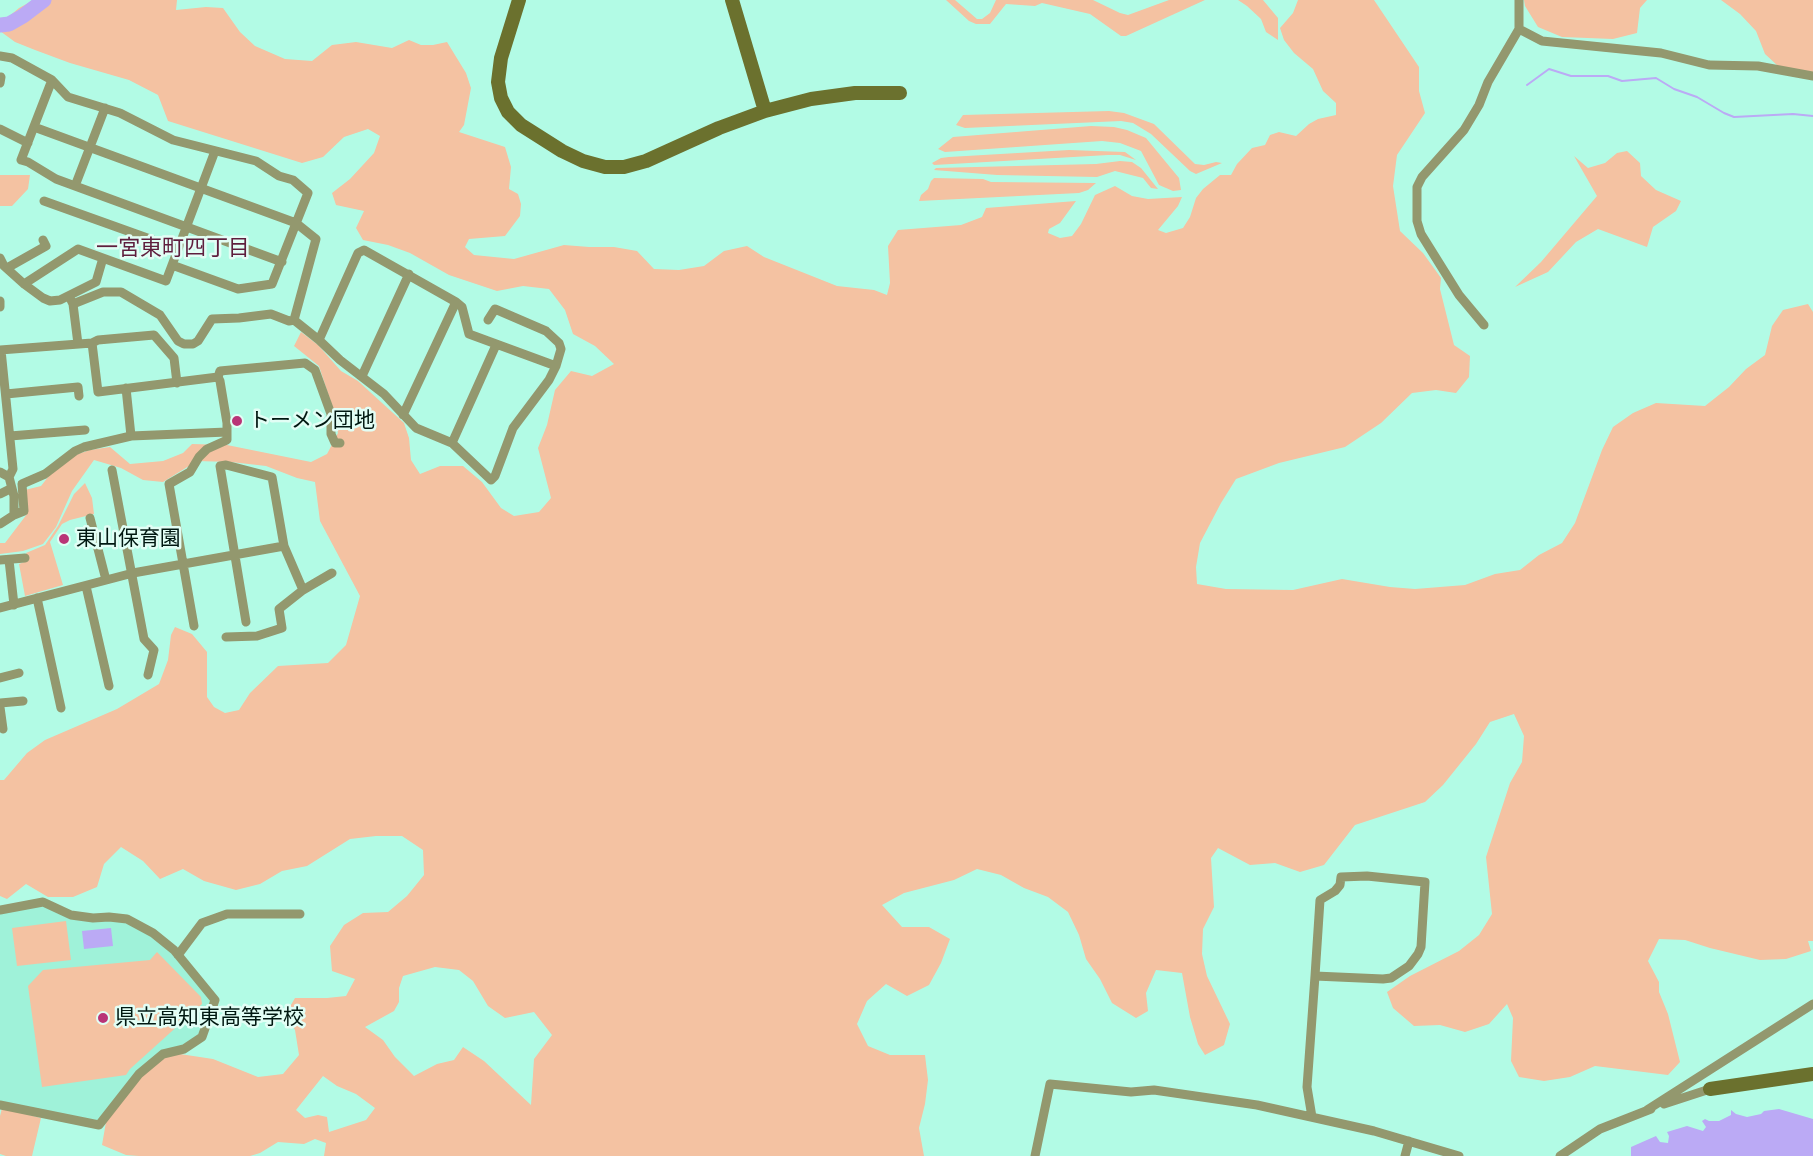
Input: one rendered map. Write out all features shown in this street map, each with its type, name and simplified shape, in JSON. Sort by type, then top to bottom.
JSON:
[{"type":"street","points":[[519,0],[501,58],[498,82],[501,98],[508,112],[521,125],[562,150],[583,161],[605,167],[624,167],[646,161],[719,128],[765,111],[811,99],[855,93],[900,93]]},
{"type":"street","points":[[732,0],[765,111]]},
{"type":"street","points":[[1484,326],[1459,296],[1421,234],[1417,221],[1417,187],[1422,177],[1464,130],[1479,105],[1503,53],[1519,29],[1519,0]]},
{"type":"street","points":[[1519,29],[1542,41],[1661,53],[1709,64],[1758,66],[1813,76]]},
{"type":"street","points":[[0,56],[12,58],[52,80],[68,97],[120,113],[166,137],[256,161],[279,176],[293,180],[308,193],[272,284],[238,289],[172,265]]},
{"type":"street","points":[[52,80],[21,160],[56,179],[282,262]]},
{"type":"street","points":[[75,186],[105,108]]},
{"type":"street","points":[[34,127],[296,223],[316,239],[294,320]]},
{"type":"street","points":[[0,129],[28,143]]},
{"type":"street","points":[[24,284],[78,249],[166,281],[215,151]]},
{"type":"street","points":[[44,201],[178,249]]},
{"type":"street","points":[[7,268],[46,246],[43,240]]},
{"type":"street","points":[[319,339],[358,253],[364,250],[456,302],[462,307],[469,334],[556,366]]},
{"type":"street","points":[[0,258],[24,284],[50,301],[71,300],[103,292],[121,292],[160,315],[178,341],[184,344],[193,344],[198,341],[212,319],[271,314],[289,321],[294,320],[384,394],[416,428],[452,443],[491,480],[495,476],[513,428],[549,381],[561,349],[559,343],[546,331],[495,309],[488,320]]},
{"type":"street","points":[[71,300],[96,282],[103,258]]},
{"type":"street","points":[[362,376],[409,274]]},
{"type":"street","points":[[71,300],[78,344]]},
{"type":"street","points":[[0,302],[0,308]]},
{"type":"street","points":[[403,415],[456,302]]},
{"type":"street","points":[[14,515],[9,477],[13,469],[1,350],[92,343],[98,340],[154,335],[174,358],[177,383]]},
{"type":"street","points":[[92,343],[98,403]]},
{"type":"street","points":[[452,443],[496,345]]},
{"type":"street","points":[[194,626],[170,484],[190,472],[207,449],[227,440],[218,377],[220,371],[305,363],[315,370],[331,414],[331,434],[335,443],[340,443]]},
{"type":"street","points":[[98,392],[218,377]]},
{"type":"street","points":[[6,394],[78,387],[79,396]]},
{"type":"street","points":[[126,388],[131,436]]},
{"type":"street","points":[[10,436],[85,430]]},
{"type":"street","points":[[0,524],[24,511],[22,484],[45,474],[75,450],[95,443],[131,436],[227,432]]},
{"type":"street","points":[[246,622],[220,466],[226,465],[272,477],[284,546],[303,590]]},
{"type":"street","points":[[112,470],[144,639],[154,650],[148,675]]},
{"type":"street","points":[[0,472],[9,477]]},
{"type":"street","points":[[0,494],[12,488]]},
{"type":"street","points":[[90,518],[106,580]]},
{"type":"street","points":[[0,608],[133,573],[284,546]]},
{"type":"street","points":[[14,605],[5,560],[25,558]]},
{"type":"street","points":[[226,637],[257,636],[282,628],[279,609],[303,590],[332,573]]},
{"type":"street","points":[[86,586],[109,686]]},
{"type":"street","points":[[37,598],[61,708]]},
{"type":"street","points":[[0,678],[18,673]]},
{"type":"street","points":[[3,729],[0,705],[23,701]]},
{"type":"street","points":[[1312,1117],[1307,1087],[1314,976],[1320,900],[1335,891],[1340,885],[1341,877],[1367,876],[1425,882],[1421,946],[1418,954],[1408,966],[1391,978],[1383,980],[1314,976]]},
{"type":"street","points":[[0,910],[43,902],[70,915],[127,919],[153,933],[178,955],[215,1000],[202,1037],[184,1049],[163,1054],[139,1074],[99,1125],[0,1105]]},
{"type":"street","points":[[178,955],[202,922],[227,914],[300,914]]},
{"type":"street","points":[[1647,1110],[1813,1004]]},
{"type":"street","points":[[1560,1156],[1600,1129],[1710,1089],[1813,1074]]},
{"type":"street","points":[[1035,1156],[1050,1084],[1131,1092],[1154,1090],[1257,1105],[1409,1141],[1459,1156]]},
{"type":"street","points":[[1405,1156],[1409,1141]]},
{"type":"shaded area","points":[[34,0],[177,0],[176,10],[223,8],[240,32],[255,46],[285,59],[312,61],[332,45],[356,42],[392,48],[409,40],[421,45],[447,42],[466,73],[471,88],[464,125],[459,132],[505,147],[511,167],[509,189],[518,194],[521,204],[520,216],[505,236],[469,239],[465,247],[474,255],[514,259],[564,245],[614,247],[637,251],[654,269],[679,270],[704,266],[724,251],[747,246],[764,257],[837,286],[874,290],[887,295],[890,283],[888,246],[898,230],[961,225],[982,217],[986,208],[1076,201],[1060,223],[1049,229],[1048,233],[1060,238],[1072,236],[1081,224],[1095,195],[1115,186],[1132,196],[1148,199],[1182,197],[1178,206],[1158,230],[1166,233],[1183,228],[1190,217],[1196,198],[1203,189],[1220,175],[1231,175],[1237,164],[1252,148],[1265,145],[1270,135],[1279,132],[1296,136],[1318,119],[1336,115],[1336,103],[1323,91],[1313,69],[1294,53],[1284,40],[1280,28],[1293,13],[1298,0],[1374,0],[1419,67],[1419,91],[1425,113],[1397,155],[1393,186],[1400,231],[1423,253],[1441,278],[1440,289],[1454,345],[1470,356],[1469,377],[1456,393],[1436,390],[1412,393],[1381,423],[1345,447],[1279,463],[1236,479],[1200,543],[1196,567],[1197,584],[1226,589],[1293,590],[1342,579],[1415,589],[1465,585],[1495,574],[1520,570],[1539,555],[1562,543],[1575,523],[1613,427],[1633,413],[1656,403],[1705,406],[1765,355],[1772,326],[1783,310],[1808,304],[1813,312],[1813,941],[1808,941],[1811,951],[1786,959],[1760,960],[1685,940],[1659,939],[1648,961],[1659,982],[1659,992],[1668,1014],[1680,1062],[1668,1075],[1595,1066],[1570,1077],[1544,1081],[1519,1077],[1511,1061],[1513,1018],[1507,1004],[1489,1024],[1465,1032],[1440,1025],[1414,1026],[1393,1008],[1387,992],[1410,976],[1459,951],[1479,935],[1492,914],[1486,857],[1510,783],[1522,762],[1524,736],[1514,714],[1490,722],[1476,744],[1443,785],[1425,802],[1355,825],[1324,865],[1300,872],[1275,863],[1250,865],[1218,848],[1211,858],[1214,907],[1203,929],[1202,954],[1207,976],[1230,1024],[1224,1045],[1205,1055],[1198,1044],[1190,1017],[1182,973],[1156,970],[1146,993],[1148,1011],[1136,1018],[1112,1003],[1100,979],[1086,959],[1079,935],[1068,912],[1048,897],[1024,888],[1001,875],[977,869],[954,880],[904,893],[882,905],[902,927],[929,927],[950,939],[929,985],[907,996],[886,984],[867,1001],[857,1024],[868,1046],[890,1055],[925,1055],[928,1080],[919,1128],[924,1156],[324,1156],[326,1143],[315,1139],[304,1144],[278,1142],[250,1156],[139,1156],[126,1155],[102,1145],[106,1122],[139,1078],[164,1057],[180,1054],[213,1059],[258,1077],[283,1074],[299,1055],[295,1030],[285,1015],[295,998],[346,996],[355,979],[332,971],[330,946],[344,925],[363,913],[388,912],[407,896],[424,875],[423,850],[402,836],[350,839],[307,866],[282,871],[260,884],[236,890],[204,881],[183,869],[160,879],[143,861],[121,847],[104,864],[97,887],[73,897],[48,897],[26,884],[7,899],[0,896],[0,780],[4,780],[27,753],[45,740],[117,709],[159,684],[168,660],[171,635],[175,627],[192,634],[207,652],[207,697],[214,707],[225,713],[239,710],[250,693],[278,666],[328,663],[346,645],[360,596],[320,521],[315,482],[266,466],[197,461],[163,482],[143,480],[121,468],[94,460],[72,491],[56,527],[43,544],[23,551],[0,554],[0,543],[5,543],[27,514],[25,490],[41,486],[52,472],[69,457],[90,450],[110,447],[130,464],[163,461],[183,453],[192,444],[227,445],[311,462],[327,454],[338,433],[333,409],[319,366],[294,346],[301,332],[318,345],[341,371],[358,381],[404,423],[409,438],[411,460],[420,474],[440,466],[463,466],[482,482],[501,508],[514,516],[539,512],[551,498],[538,448],[547,425],[555,390],[571,371],[592,376],[614,364],[595,346],[573,334],[565,310],[549,289],[523,286],[497,291],[449,275],[410,253],[388,245],[363,240],[356,228],[364,211],[336,205],[332,193],[350,179],[374,153],[380,136],[368,129],[344,137],[323,157],[302,163],[168,121],[158,95],[129,80],[70,63],[15,42],[0,31],[0,24],[19,8]],"holes":[[[435,967],[459,970],[473,981],[488,1006],[505,1018],[534,1012],[552,1035],[534,1059],[531,1105],[484,1061],[463,1047],[454,1060],[437,1064],[414,1076],[395,1057],[383,1040],[365,1027],[394,1011],[399,1002],[399,988],[403,976]],[[323,1076],[337,1086],[356,1094],[375,1108],[366,1120],[329,1132],[327,1117],[318,1115],[305,1118],[296,1110]]]},
{"type":"shaded area","points":[[946,0],[955,0],[977,19],[982,19],[990,13],[996,0],[1093,0],[1128,15],[1169,0],[1205,0],[1126,36],[1121,36],[1090,14],[1042,3],[1035,6],[1006,4],[990,24],[976,24],[969,21]]},
{"type":"shaded area","points":[[1238,0],[1263,0],[1278,18],[1278,40],[1266,32],[1261,19]]},
{"type":"shaded area","points":[[1524,0],[1647,0],[1640,8],[1637,33],[1613,39],[1562,37],[1538,27],[1525,6]]},
{"type":"shaded area","points":[[1721,0],[1813,0],[1813,79],[1778,66],[1765,54],[1756,31],[1740,14]]},
{"type":"shaded area","points":[[1109,111],[1124,113],[1154,124],[1195,164],[1222,163],[1196,174],[1151,134],[1133,123],[1121,121],[965,128],[956,125],[963,115]]},
{"type":"shaded area","points":[[1091,126],[1114,127],[1146,138],[1179,178],[1181,190],[1173,191],[1159,185],[1141,151],[1120,143],[1102,141],[945,152],[938,149],[953,137]]},
{"type":"shaded area","points":[[1069,150],[1125,152],[1136,160],[1120,155],[1108,155],[934,165],[932,163],[949,157]]},
{"type":"shaded area","points":[[1627,151],[1640,163],[1641,176],[1656,190],[1681,201],[1676,211],[1653,227],[1647,247],[1598,229],[1576,242],[1548,272],[1515,287],[1541,262],[1597,196],[1574,156],[1588,168],[1605,163],[1617,153]]},
{"type":"shaded area","points":[[1132,162],[1141,168],[1158,189],[1151,188],[1143,178],[1115,171],[1097,177],[997,175],[934,170],[936,168],[1096,164]]},
{"type":"shaded area","points":[[0,175],[30,175],[28,189],[12,206],[0,206]]},
{"type":"shaded area","points":[[934,178],[983,179],[991,182],[1096,183],[1088,190],[1079,193],[919,201]]},
{"type":"shaded area","points":[[85,483],[92,498],[94,514],[62,524],[50,542],[63,585],[25,596],[19,564],[29,560],[26,553],[45,545],[58,526],[74,494]]},
{"type":"shaded area","name":"県立高知東高等学校","points":[[43,905],[127,922],[145,931],[171,951],[212,1002],[200,1035],[96,1124],[0,1102],[0,913]]},
{"type":"shaded area","points":[[66,921],[71,960],[17,966],[12,928]]},
{"type":"shaded area","points":[[111,928],[113,946],[84,949],[82,931]]},
{"type":"shaded area","points":[[157,952],[201,997],[202,1004],[126,1075],[42,1087],[28,986],[43,970],[150,960]]},
{"type":"shaded area","points":[[2,1108],[41,1118],[32,1156],[0,1154]]},
{"type":"shaded area","points":[[1779,1109],[1813,1119],[1813,1156],[1631,1156],[1631,1147],[1656,1136],[1660,1142],[1668,1143],[1667,1132],[1687,1126],[1703,1131],[1706,1127],[1702,1121],[1705,1119],[1719,1121],[1731,1115],[1731,1110],[1747,1117]]},
{"type":"waterway","points":[[0,25],[9,24],[44,0]]},
{"type":"waterway","points":[[1527,85],[1549,69],[1571,76],[1608,76],[1622,81],[1656,78],[1734,117],[1793,114],[1813,116]]},
{"type":"place","name":"トーメン団地","points":[[237,421]]},
{"type":"place","name":"東山保育園","points":[[64,539]]},
{"type":"place","name":"県立高知東高等学校","points":[[103,1018]]},
{"type":"district","name":"一宮東町四丁目","points":[[173,249]]}]
